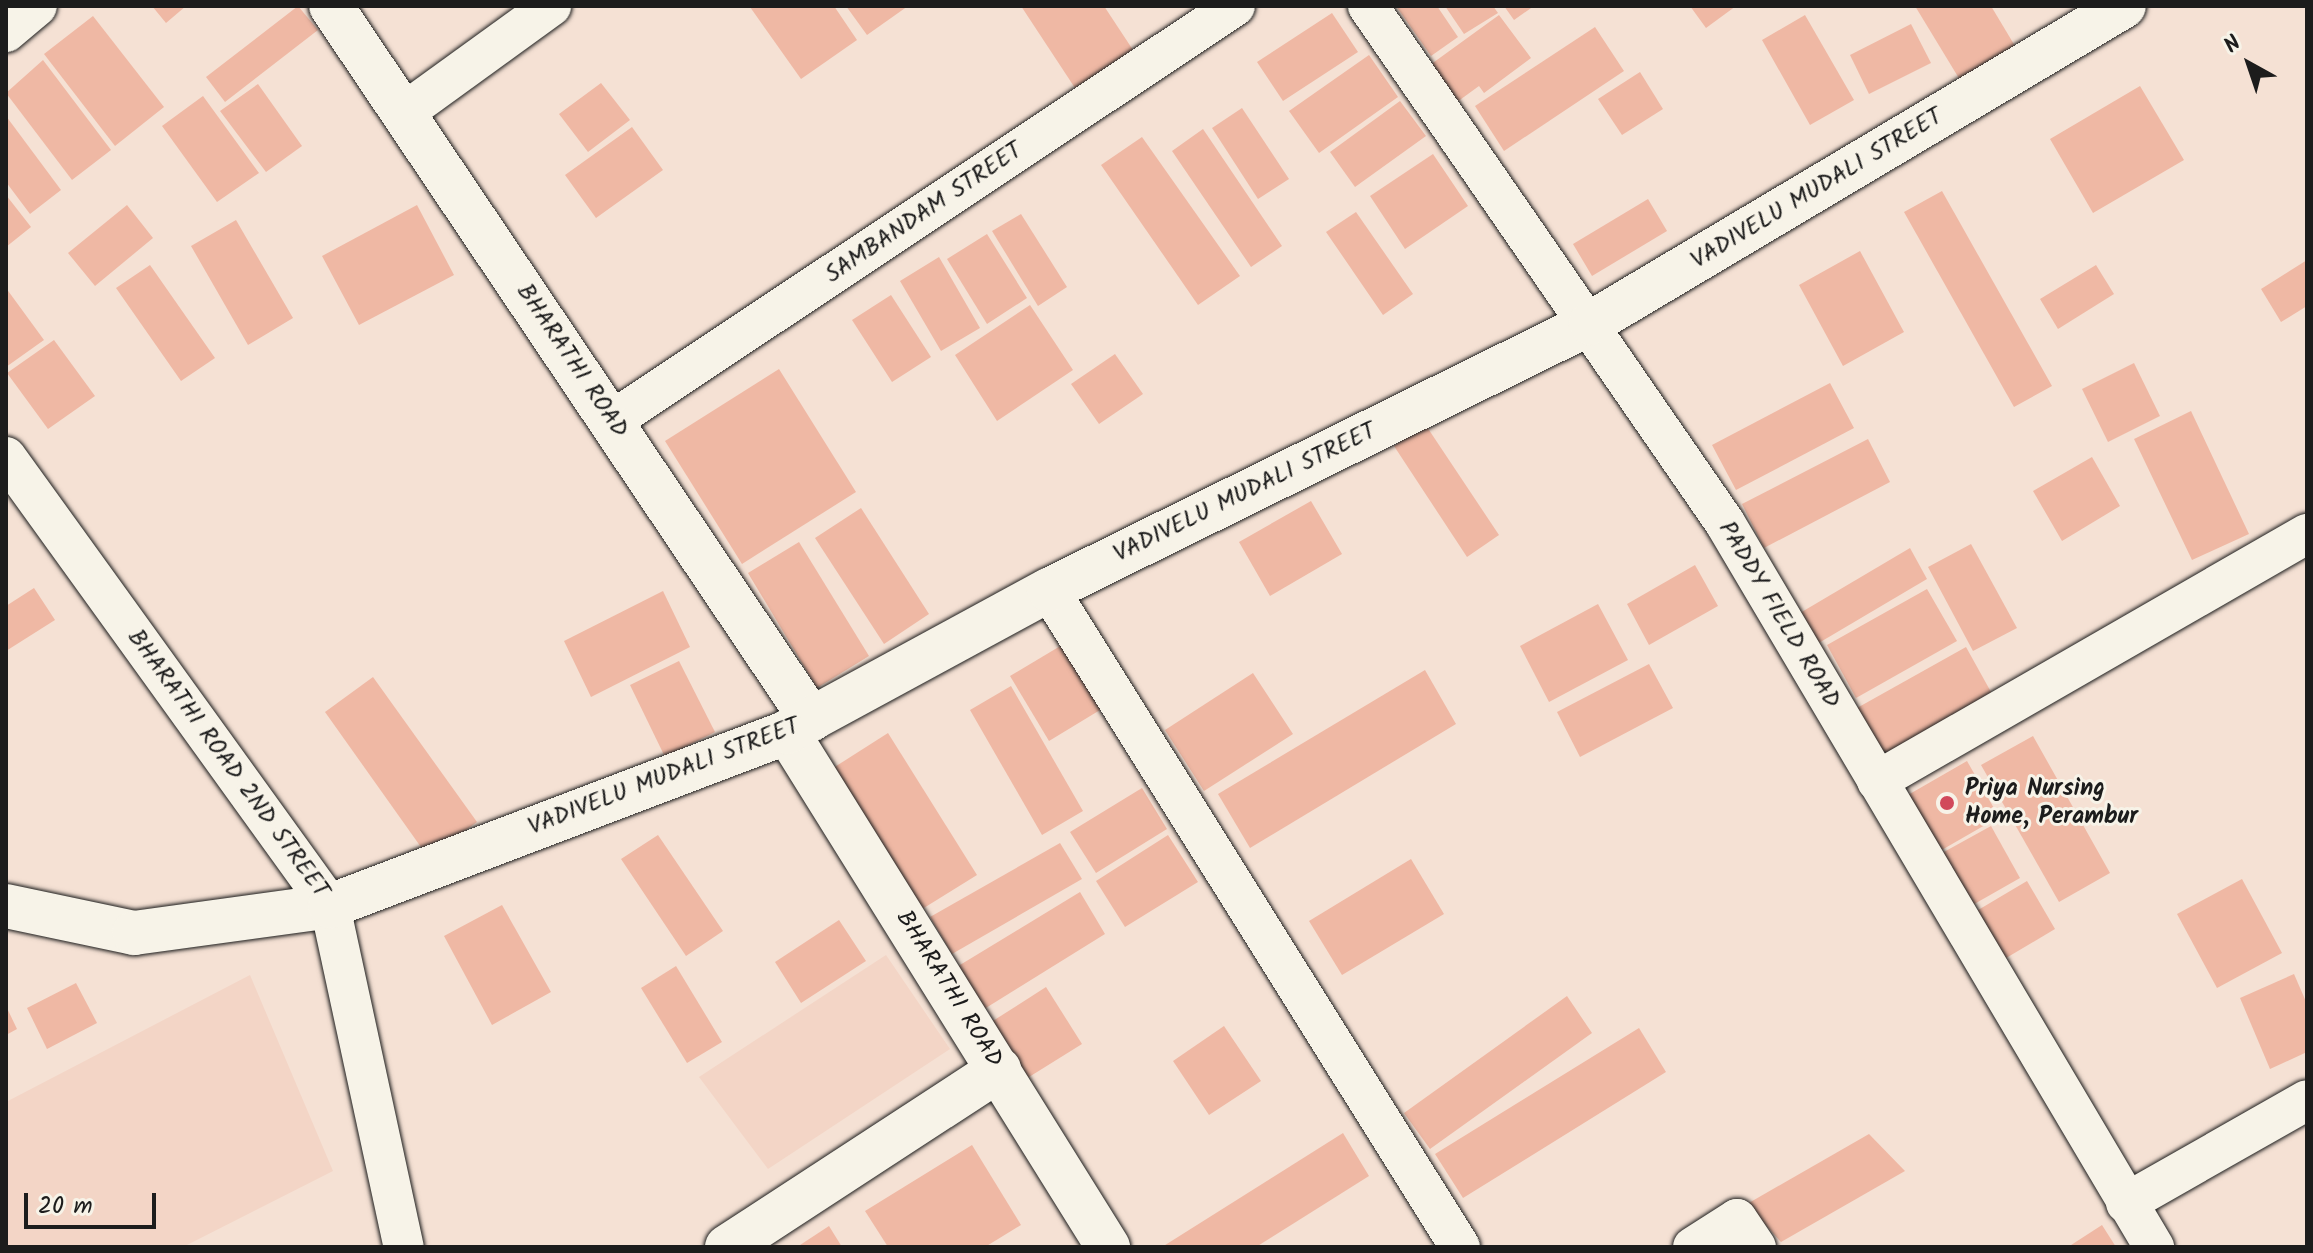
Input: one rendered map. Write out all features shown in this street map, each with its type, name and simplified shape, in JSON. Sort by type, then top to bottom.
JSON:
[{"type":"street","points":[[6,32],[37,6]]},
{"type":"street","name":"BHARATHI ROAD","points":[[331,6],[613,420],[799,726],[999,1070],[1108,1247]]},
{"type":"street","points":[[402,114],[551,6]]},
{"type":"street","name":"SAMBANDAM STREET","points":[[613,420],[1235,6]]},
{"type":"street","name":"PADDY FIELD ROAD","points":[[1368,6],[1591,323],[1725,523],[2154,1247]]},
{"type":"street","name":"VADIVELU MUDALI STREET","points":[[6,906],[134,933],[330,906],[799,726],[1049,590],[1591,323],[2124,6]]},
{"type":"street","name":"BHARATHI ROAD 2ND STREET","points":[[6,457],[330,906],[404,1247]]},
{"type":"street","points":[[1877,781],[2307,534]]},
{"type":"street","points":[[1049,590],[1460,1247]]},
{"type":"street","points":[[727,1247],[999,1070]]},
{"type":"street","points":[[2126,1203],[2307,1100]]},
{"type":"street","points":[[1693,1247],[1746,1233]]},
{"type":"shaded area","points":[[886,955],[950,1049],[768,1169],[699,1077]]},
{"type":"shaded area","points":[[250,975],[333,1171],[183,1247],[6,1247],[6,1102]]},
{"type":"building","points":[[152,6],[186,6],[166,23]]},
{"type":"building","points":[[298,6],[318,30],[225,102],[206,77]]},
{"type":"building","points":[[834,6],[857,40],[801,79],[750,7]]},
{"type":"building","points":[[846,6],[908,6],[867,35]]},
{"type":"building","points":[[1021,6],[1104,6],[1133,50],[1075,88]]},
{"type":"building","points":[[1396,6],[1437,6],[1458,37],[1431,56]]},
{"type":"building","points":[[1445,6],[1493,6],[1498,13],[1464,34]]},
{"type":"building","points":[[1504,6],[1534,6],[1514,20]]},
{"type":"building","points":[[1690,6],[1736,6],[1706,28]]},
{"type":"building","points":[[1915,6],[1991,6],[2015,46],[1960,80]]},
{"type":"building","points":[[1332,13],[1358,52],[1283,101],[1257,62]]},
{"type":"building","points":[[1499,15],[1531,58],[1484,93],[1479,86],[1457,102],[1430,65]]},
{"type":"building","points":[[1805,15],[1854,100],[1810,125],[1762,40]]},
{"type":"building","points":[[93,16],[164,107],[115,146],[44,54]]},
{"type":"building","points":[[1911,24],[1931,63],[1869,94],[1850,55]]},
{"type":"building","points":[[1595,27],[1624,71],[1504,151],[1475,106]]},
{"type":"building","points":[[1369,55],[1398,97],[1319,153],[1289,111]]},
{"type":"building","points":[[43,60],[111,150],[72,180],[6,93]]},
{"type":"building","points":[[1640,72],[1663,109],[1622,135],[1598,99]]},
{"type":"building","points":[[601,83],[630,120],[588,152],[559,114]]},
{"type":"building","points":[[258,84],[302,146],[266,172],[220,111]]},
{"type":"building","points":[[2140,86],[2184,160],[2093,213],[2050,139]]},
{"type":"building","points":[[203,96],[259,173],[217,202],[162,126]]},
{"type":"building","points":[[1400,101],[1426,136],[1355,187],[1330,152]]},
{"type":"building","points":[[1242,108],[1289,179],[1258,199],[1212,128]]},
{"type":"building","points":[[6,116],[61,190],[30,214],[6,182]]},
{"type":"building","points":[[632,127],[663,170],[596,218],[565,175]]},
{"type":"building","points":[[1203,129],[1282,246],[1251,267],[1172,151]]},
{"type":"building","points":[[1142,137],[1240,276],[1198,305],[1101,165]]},
{"type":"building","points":[[1433,154],[1468,206],[1405,249],[1370,196]]},
{"type":"building","points":[[1942,191],[2052,386],[2014,407],[1904,212]]},
{"type":"building","points":[[6,195],[31,227],[6,247]]},
{"type":"building","points":[[1648,199],[1667,231],[1592,276],[1573,244]]},
{"type":"building","points":[[127,205],[153,238],[95,286],[68,253]]},
{"type":"building","points":[[417,205],[454,275],[359,325],[322,256]]},
{"type":"building","points":[[1356,212],[1413,294],[1383,315],[1326,232]]},
{"type":"building","points":[[1021,214],[1067,287],[1038,306],[992,231]]},
{"type":"building","points":[[236,220],[293,318],[248,345],[191,246]]},
{"type":"building","points":[[987,234],[1027,298],[987,324],[947,259]]},
{"type":"building","points":[[1860,251],[1904,332],[1843,366],[1799,285]]},
{"type":"building","points":[[939,257],[980,328],[941,351],[900,281]]},
{"type":"building","points":[[2307,260],[2307,306],[2281,322],[2261,289]]},
{"type":"building","points":[[150,265],[215,358],[181,381],[116,288]]},
{"type":"building","points":[[2096,265],[2114,294],[2058,329],[2040,299]]},
{"type":"building","points":[[6,288],[44,340],[6,367]]},
{"type":"building","points":[[891,295],[931,357],[892,382],[852,320]]},
{"type":"building","points":[[1030,305],[1073,370],[997,421],[955,355]]},
{"type":"building","points":[[54,340],[95,396],[48,429],[7,373]]},
{"type":"building","points":[[1115,354],[1143,394],[1099,424],[1071,384]]},
{"type":"building","points":[[2134,363],[2160,416],[2108,442],[2082,389]]},
{"type":"building","points":[[779,369],[856,492],[742,564],[665,441]]},
{"type":"building","points":[[1830,383],[1854,428],[1736,490],[1712,445]]},
{"type":"building","points":[[2191,411],[2249,534],[2192,560],[2134,439]]},
{"type":"building","points":[[1425,424],[1499,535],[1467,557],[1394,446]]},
{"type":"building","points":[[1868,439],[1890,482],[1764,548],[1742,504]]},
{"type":"building","points":[[2092,457],[2120,506],[2062,541],[2033,491]]},
{"type":"building","points":[[1311,501],[1342,554],[1270,596],[1239,542]]},
{"type":"building","points":[[861,508],[929,614],[884,644],[815,538]]},
{"type":"building","points":[[799,542],[869,656],[817,688],[748,573]]},
{"type":"building","points":[[1971,544],[2017,628],[1973,651],[1928,567]]},
{"type":"building","points":[[1910,548],[1927,579],[1817,644],[1800,613]]},
{"type":"building","points":[[1695,565],[1718,606],[1649,645],[1627,604]]},
{"type":"building","points":[[34,588],[55,620],[6,651],[6,606]]},
{"type":"building","points":[[1927,589],[1957,641],[1856,698],[1827,645]]},
{"type":"building","points":[[663,591],[690,647],[591,697],[564,641]]},
{"type":"building","points":[[1598,604],[1628,660],[1549,702],[1520,646]]},
{"type":"building","points":[[1067,642],[1105,707],[1049,741],[1010,676]]},
{"type":"building","points":[[1966,647],[1996,701],[1888,763],[1857,708]]},
{"type":"building","points":[[679,661],[715,732],[665,757],[630,685]]},
{"type":"building","points":[[1649,664],[1673,708],[1580,757],[1557,712]]},
{"type":"building","points":[[1425,670],[1456,724],[1250,848],[1218,794]]},
{"type":"building","points":[[1253,673],[1293,734],[1204,791],[1165,730]]},
{"type":"building","points":[[373,677],[477,822],[428,857],[325,712]]},
{"type":"building","points":[[1011,686],[1083,811],[1042,835],[970,710]]},
{"type":"building","points":[[888,733],[977,875],[919,911],[830,770]]},
{"type":"building","points":[[2033,736],[2110,873],[2059,902],[1981,765]]},
{"type":"building","points":[[1967,761],[1999,817],[1933,855],[1901,799]]},
{"type":"building","points":[[1142,788],[1167,829],[1096,873],[1070,832]]},
{"type":"building","points":[[1991,826],[2020,878],[1962,911],[1933,858]]},
{"type":"building","points":[[658,835],[723,931],[686,956],[621,859]]},
{"type":"building","points":[[1168,835],[1198,882],[1125,927],[1096,881]]},
{"type":"building","points":[[1060,843],[1082,879],[952,954],[930,917]]},
{"type":"building","points":[[1411,859],[1444,914],[1342,975],[1309,921]]},
{"type":"building","points":[[2242,879],[2282,953],[2217,988],[2177,914]]},
{"type":"building","points":[[2027,881],[2055,929],[1996,964],[1968,916]]},
{"type":"building","points":[[1080,892],[1105,934],[981,1011],[955,968]]},
{"type":"building","points":[[502,905],[551,992],[492,1025],[444,936]]},
{"type":"building","points":[[839,920],[866,961],[801,1003],[775,962]]},
{"type":"building","points":[[676,966],[722,1042],[687,1063],[641,988]]},
{"type":"building","points":[[2294,974],[2307,1004],[2307,1052],[2270,1069],[2240,998]]},
{"type":"building","points":[[76,983],[97,1023],[47,1049],[27,1008]]},
{"type":"building","points":[[1046,987],[1082,1044],[1021,1082],[985,1026]]},
{"type":"building","points":[[1567,996],[1592,1033],[1430,1149],[1404,1113]]},
{"type":"building","points":[[6,1006],[17,1029],[6,1035]]},
{"type":"building","points":[[1224,1026],[1261,1081],[1209,1115],[1173,1061]]},
{"type":"building","points":[[1639,1028],[1666,1072],[1463,1198],[1435,1154]]},
{"type":"building","points":[[1343,1133],[1369,1176],[1256,1247],[1162,1247]]},
{"type":"building","points":[[1869,1134],[1905,1171],[1781,1242],[1747,1204]]},
{"type":"building","points":[[972,1145],[1021,1225],[985,1247],[888,1247],[865,1211]]},
{"type":"building","points":[[2102,1225],[2116,1247],[2068,1247]]},
{"type":"building","points":[[829,1226],[842,1247],[797,1247]]},
{"type":"place","name":"Priya Nursing Home, Perambur","points":[[1947,803]]}]
